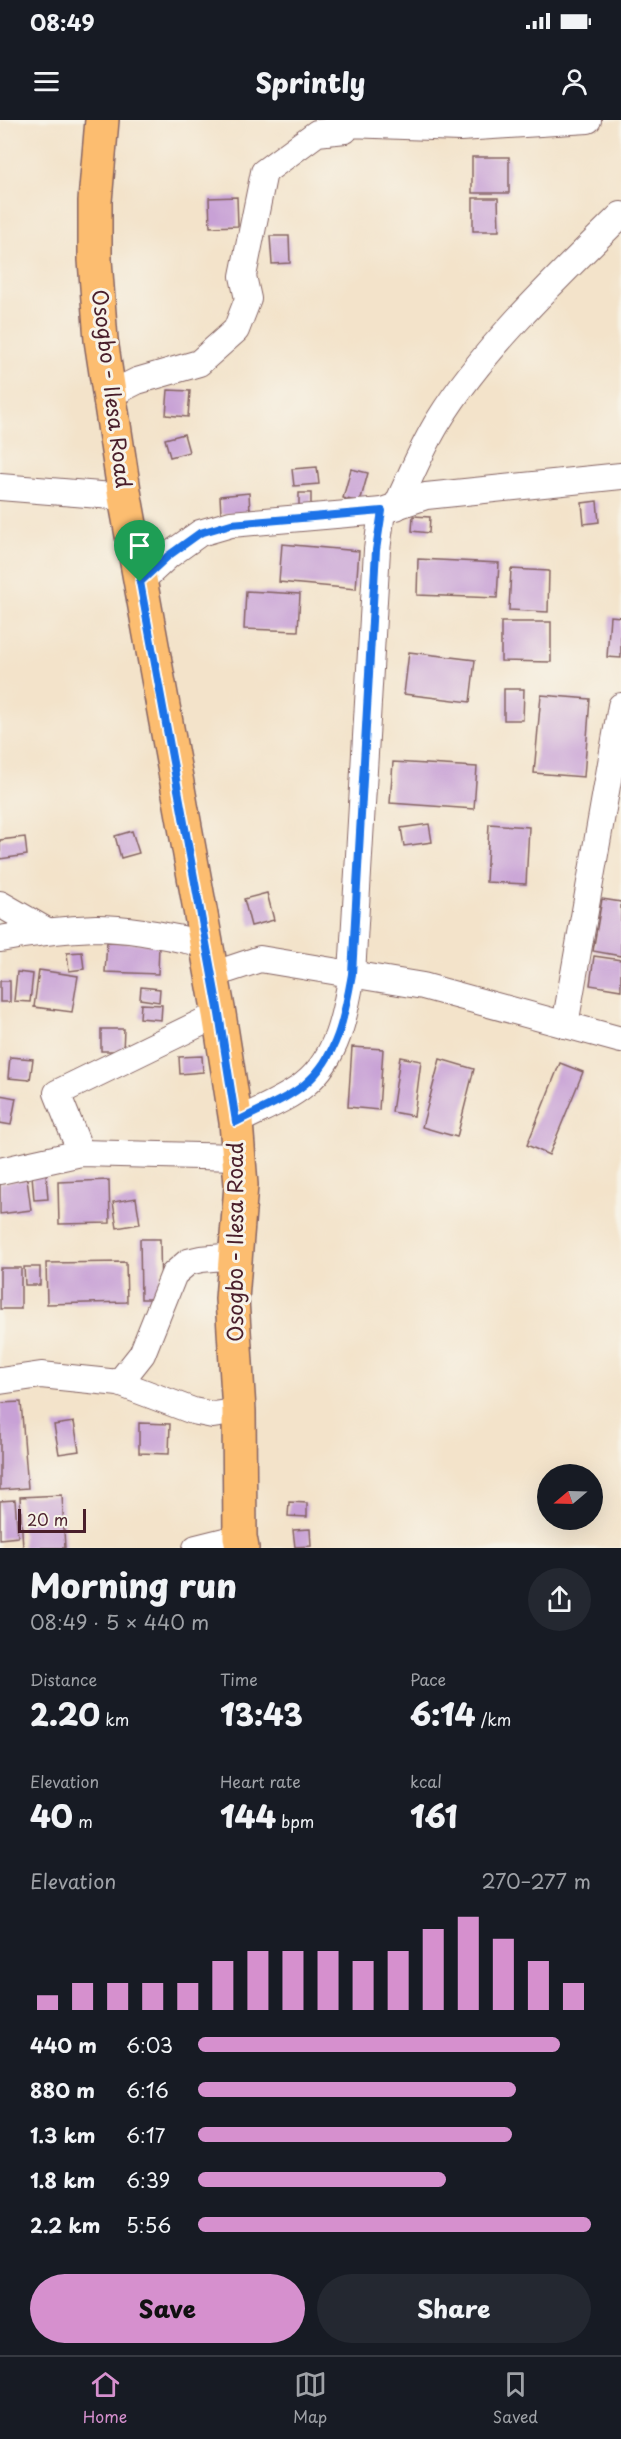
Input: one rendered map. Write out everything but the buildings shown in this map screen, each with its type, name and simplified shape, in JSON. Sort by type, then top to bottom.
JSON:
[{"type":"main road","name":"Osogbo - Ilesa Road","points":[[102,120],[95,201],[95,261],[101,339],[125,497],[219,1014],[236,1122],[241,1185],[232,1299],[239,1411],[241,1543]]},
{"type":"street","points":[[110,395],[138,381],[199,363],[236,330],[248,299],[243,276],[264,172],[317,133],[345,130],[348,124],[460,128],[588,120]]},
{"type":"street","points":[[236,1122],[305,1085],[325,1063],[343,1023],[352,974],[376,550],[389,509],[439,420],[478,367],[552,284],[621,215]]},
{"type":"street","points":[[140,582],[168,556],[200,533],[220,527],[389,509],[426,496],[621,476]]},
{"type":"street","points":[[0,487],[125,497]]},
{"type":"street","points":[[565,1025],[621,706]]},
{"type":"street","points":[[0,904],[47,931]]},
{"type":"street","points":[[0,939],[47,931],[98,928],[153,934],[209,960],[260,959],[423,986],[621,1040]]},
{"type":"street","points":[[81,1152],[57,1093],[219,1014]]},
{"type":"street","points":[[0,1171],[81,1152],[238,1157]]},
{"type":"street","points":[[119,1383],[142,1354],[174,1274],[188,1262],[201,1258],[235,1256]]},
{"type":"street","points":[[0,1381],[41,1375],[119,1383],[193,1411],[213,1415],[239,1411]]},
{"type":"street","points":[[196,1548],[241,1543]]},
{"type":"route","points":[[382,511],[376,550],[352,974],[343,1023],[325,1063],[305,1085],[236,1122],[219,1014],[140,582],[168,556],[200,533],[231,524],[382,511]]}]
